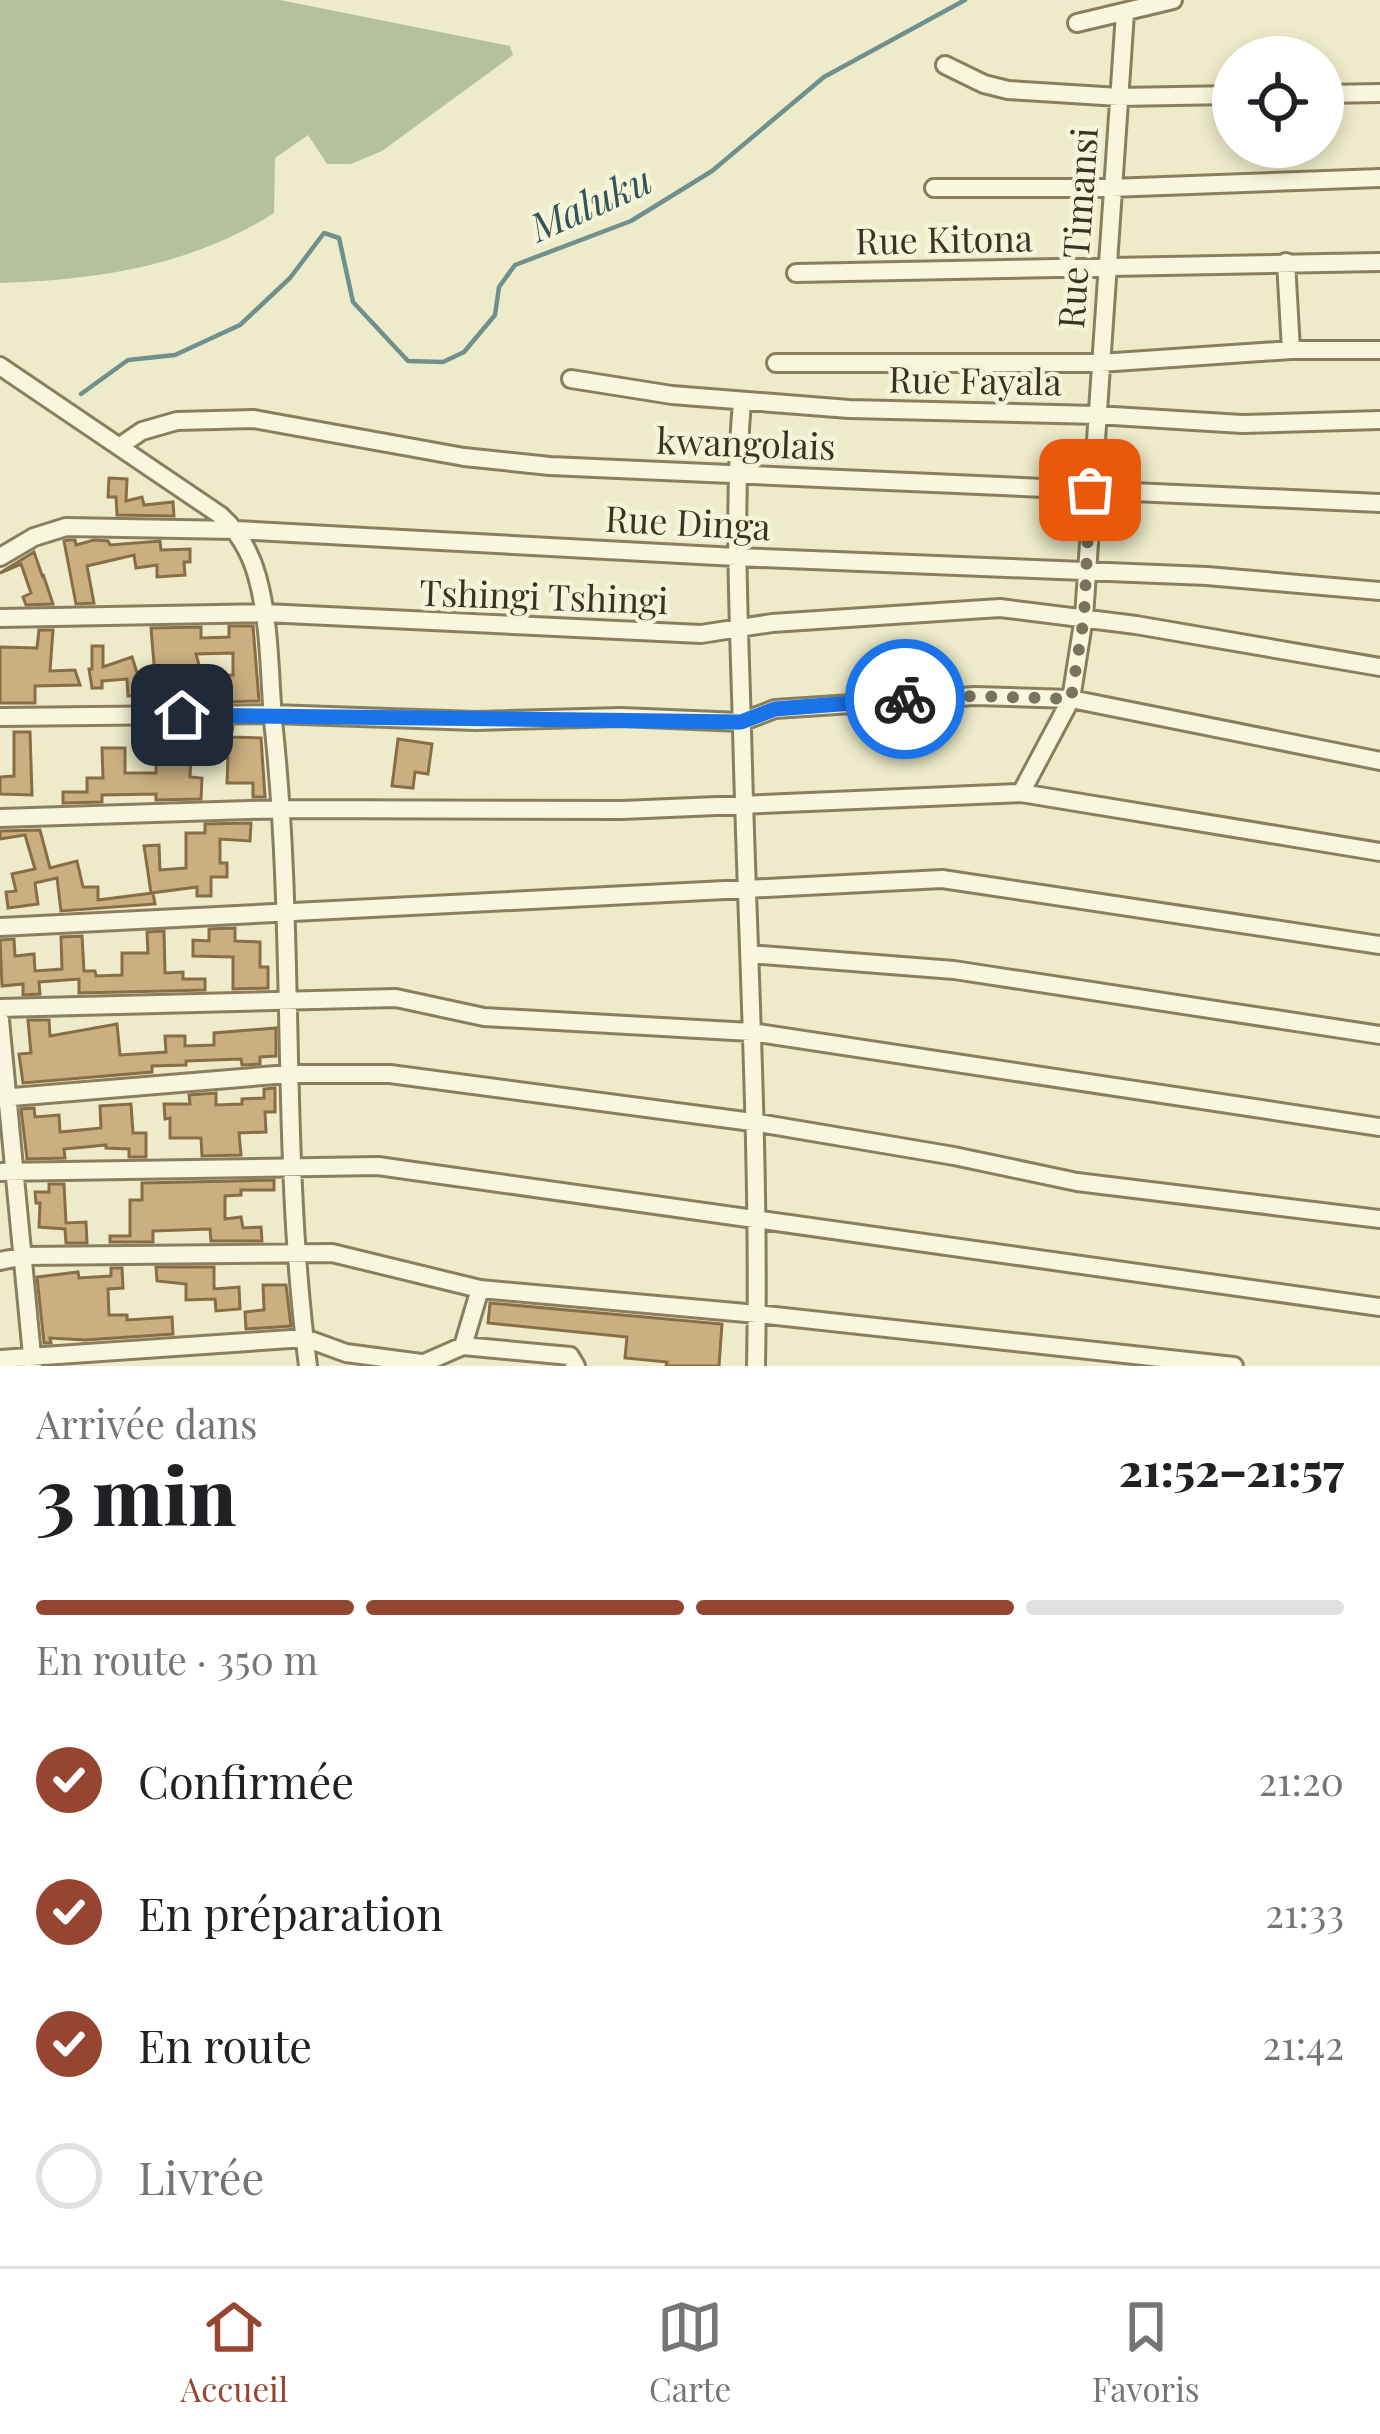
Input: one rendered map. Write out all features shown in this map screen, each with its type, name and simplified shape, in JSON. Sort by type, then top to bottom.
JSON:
[{"type":"street","points":[[1077,23],[1173,0]]},
{"type":"street","name":"Rue Timansi","points":[[1021,793],[1071,699],[1084,617],[1125,13]]},
{"type":"street","points":[[945,65],[1008,89],[1120,97],[1212,95]]},
{"type":"street","points":[[1344,94],[1380,93]]},
{"type":"street","points":[[934,188],[1111,188],[1380,178]]},
{"type":"street","points":[[1286,262],[1291,350]]},
{"type":"street","name":"Rue Kitona","points":[[796,273],[1380,262]]},
{"type":"street","points":[[776,363],[1100,363],[1291,350],[1380,350]]},
{"type":"street","points":[[0,365],[198,498],[236,530],[253,565],[265,614],[282,808],[290,1165],[308,1366]]},
{"type":"street","name":"Rue Fayala","points":[[571,379],[662,394],[850,409],[1242,424],[1380,420]]},
{"type":"street","points":[[742,401],[736,472],[736,629],[749,955],[756,1366]]},
{"type":"street","name":"kwangolais","points":[[120,446],[142,431],[178,421],[254,418],[507,461],[656,472],[1380,503]]},
{"type":"street","name":"Rue Dinga","points":[[0,557],[34,537],[66,527],[236,530],[1207,576],[1380,591]]},
{"type":"street","name":"Tshingi Tshingi","points":[[0,618],[265,614],[658,634],[1000,608],[1084,617],[1380,667]]},
{"type":"street","points":[[0,717],[272,714],[741,722],[775,709],[872,700],[1071,699],[1380,761]]},
{"type":"street","points":[[0,818],[282,808],[599,810],[1021,793],[1380,852]]},
{"type":"street","points":[[0,927],[942,879],[1380,945]]},
{"type":"street","points":[[749,955],[954,970],[1380,1035]]},
{"type":"street","points":[[0,1008],[396,998],[484,1017],[751,1032],[1380,1127]]},
{"type":"street","points":[[0,1020],[7,1170],[25,1256],[33,1361]]},
{"type":"street","points":[[3,1097],[288,1074],[390,1074],[752,1122],[1077,1182],[1380,1219]]},
{"type":"street","points":[[7,1170],[378,1166],[1380,1307]]},
{"type":"street","points":[[0,1261],[25,1256],[332,1253],[480,1289],[1234,1366]]},
{"type":"street","points":[[463,1346],[480,1289]]},
{"type":"street","points":[[0,1359],[33,1361],[305,1338],[346,1353],[419,1364],[463,1346],[570,1356],[576,1366]]},
{"type":"green space","points":[[0,0],[280,0],[510,46],[513,55],[382,151],[351,164],[327,164],[308,135],[275,158],[274,213],[210,246],[107,274],[0,283]]},
{"type":"building","points":[[109,478],[127,479],[126,501],[142,497],[144,505],[173,502],[174,516],[117,515],[116,497],[108,497]]},
{"type":"building","points":[[75,540],[76,545],[94,540],[110,545],[160,541],[161,550],[190,549],[190,562],[184,562],[185,575],[157,577],[157,565],[136,568],[134,555],[87,566],[94,603],[76,604],[64,541]]},
{"type":"building","points":[[34,552],[53,604],[26,605],[23,597],[31,593],[21,564],[0,573]]},
{"type":"building","points":[[229,626],[253,626],[259,701],[224,702],[224,689],[194,690],[195,702],[180,702],[178,684],[156,688],[151,628],[201,627],[201,638],[229,637]],"holes":[[[233,653],[233,675],[202,676],[196,654]]]},
{"type":"building","points":[[39,630],[53,630],[50,671],[75,670],[80,685],[35,686],[35,703],[0,703],[0,647],[37,648]]},
{"type":"building","points":[[92,646],[103,646],[103,667],[132,657],[144,695],[128,696],[127,679],[102,681],[102,688],[92,688]]},
{"type":"building","points":[[222,727],[233,727],[231,737],[261,738],[265,797],[253,797],[253,783],[227,783],[228,758],[191,756],[190,777],[202,778],[201,799],[102,795],[102,802],[63,803],[63,792],[87,792],[87,778],[103,778],[102,748],[125,748],[125,773],[156,773],[156,763],[161,763],[162,728],[199,728],[199,744],[219,745]]},
{"type":"building","points":[[14,732],[30,732],[32,795],[0,794],[0,777],[14,776]]},
{"type":"building","points":[[398,739],[432,744],[428,774],[415,772],[413,788],[392,786]]},
{"type":"building","points":[[251,823],[250,841],[220,839],[220,863],[227,863],[227,877],[211,877],[211,896],[197,896],[197,887],[151,893],[144,846],[159,845],[160,870],[186,868],[186,833],[205,833],[205,824]]},
{"type":"building","points":[[40,830],[50,868],[77,861],[83,887],[98,887],[98,900],[153,893],[155,904],[61,911],[57,878],[35,883],[38,904],[8,908],[6,892],[16,891],[12,874],[35,869],[25,835],[0,839],[0,831]]},
{"type":"building","points":[[235,928],[235,941],[260,942],[260,967],[268,967],[268,988],[233,989],[233,957],[193,956],[193,940],[209,941],[209,929]]},
{"type":"building","points":[[164,931],[165,973],[183,972],[183,979],[205,979],[205,990],[79,993],[79,979],[39,982],[40,994],[23,995],[23,984],[2,986],[0,940],[14,939],[15,956],[34,954],[35,971],[62,969],[61,937],[82,936],[84,971],[95,971],[96,976],[122,975],[122,953],[148,953],[147,932]]},
{"type":"building","points":[[28,1020],[49,1020],[50,1036],[117,1024],[120,1055],[166,1052],[165,1036],[185,1036],[185,1046],[214,1045],[214,1033],[276,1028],[276,1056],[260,1057],[260,1064],[242,1065],[241,1059],[186,1061],[186,1065],[152,1066],[152,1072],[23,1083],[19,1054],[31,1053]]},
{"type":"building","points":[[275,1088],[275,1112],[265,1112],[266,1132],[239,1133],[241,1155],[202,1156],[201,1138],[170,1138],[164,1104],[190,1104],[189,1095],[216,1093],[216,1105],[242,1104],[242,1099],[264,1098],[264,1089]]},
{"type":"building","points":[[131,1104],[133,1133],[146,1133],[146,1157],[129,1157],[129,1149],[106,1145],[64,1149],[65,1158],[27,1159],[21,1109],[34,1108],[35,1117],[59,1115],[60,1132],[101,1128],[100,1106]]},
{"type":"building","points":[[274,1180],[274,1190],[241,1190],[241,1195],[225,1196],[225,1219],[241,1217],[243,1228],[261,1227],[262,1241],[211,1241],[210,1229],[153,1231],[153,1242],[110,1242],[110,1236],[130,1236],[130,1200],[142,1200],[142,1183]]},
{"type":"building","points":[[49,1184],[64,1184],[66,1223],[86,1222],[87,1243],[66,1243],[65,1229],[39,1227],[40,1203],[36,1203],[35,1192],[49,1192]]},
{"type":"building","points":[[156,1267],[214,1267],[214,1289],[239,1287],[240,1309],[216,1311],[215,1299],[186,1300],[186,1284],[157,1281]]},
{"type":"building","points":[[111,1268],[122,1268],[123,1288],[108,1289],[109,1315],[127,1315],[127,1320],[172,1317],[173,1334],[50,1338],[51,1343],[44,1343],[37,1277],[78,1272],[79,1278],[111,1276]]},
{"type":"building","points":[[263,1285],[286,1285],[291,1326],[246,1329],[245,1312],[264,1310]]},
{"type":"building","points":[[490,1303],[722,1324],[719,1366],[666,1366],[667,1362],[625,1358],[627,1337],[488,1323]]},
{"type":"waterway","name":"Maluku","points":[[81,394],[128,360],[175,355],[240,325],[290,278],[324,233],[339,238],[353,302],[408,361],[443,362],[464,352],[495,315],[499,287],[515,265],[631,221],[712,171],[824,77],[965,0]]},
{"type":"way so far","points":[[905,699],[1071,699],[1084,617],[1090,490]]},
{"type":"route","points":[[182,715],[741,722],[775,709],[905,699]]}]
